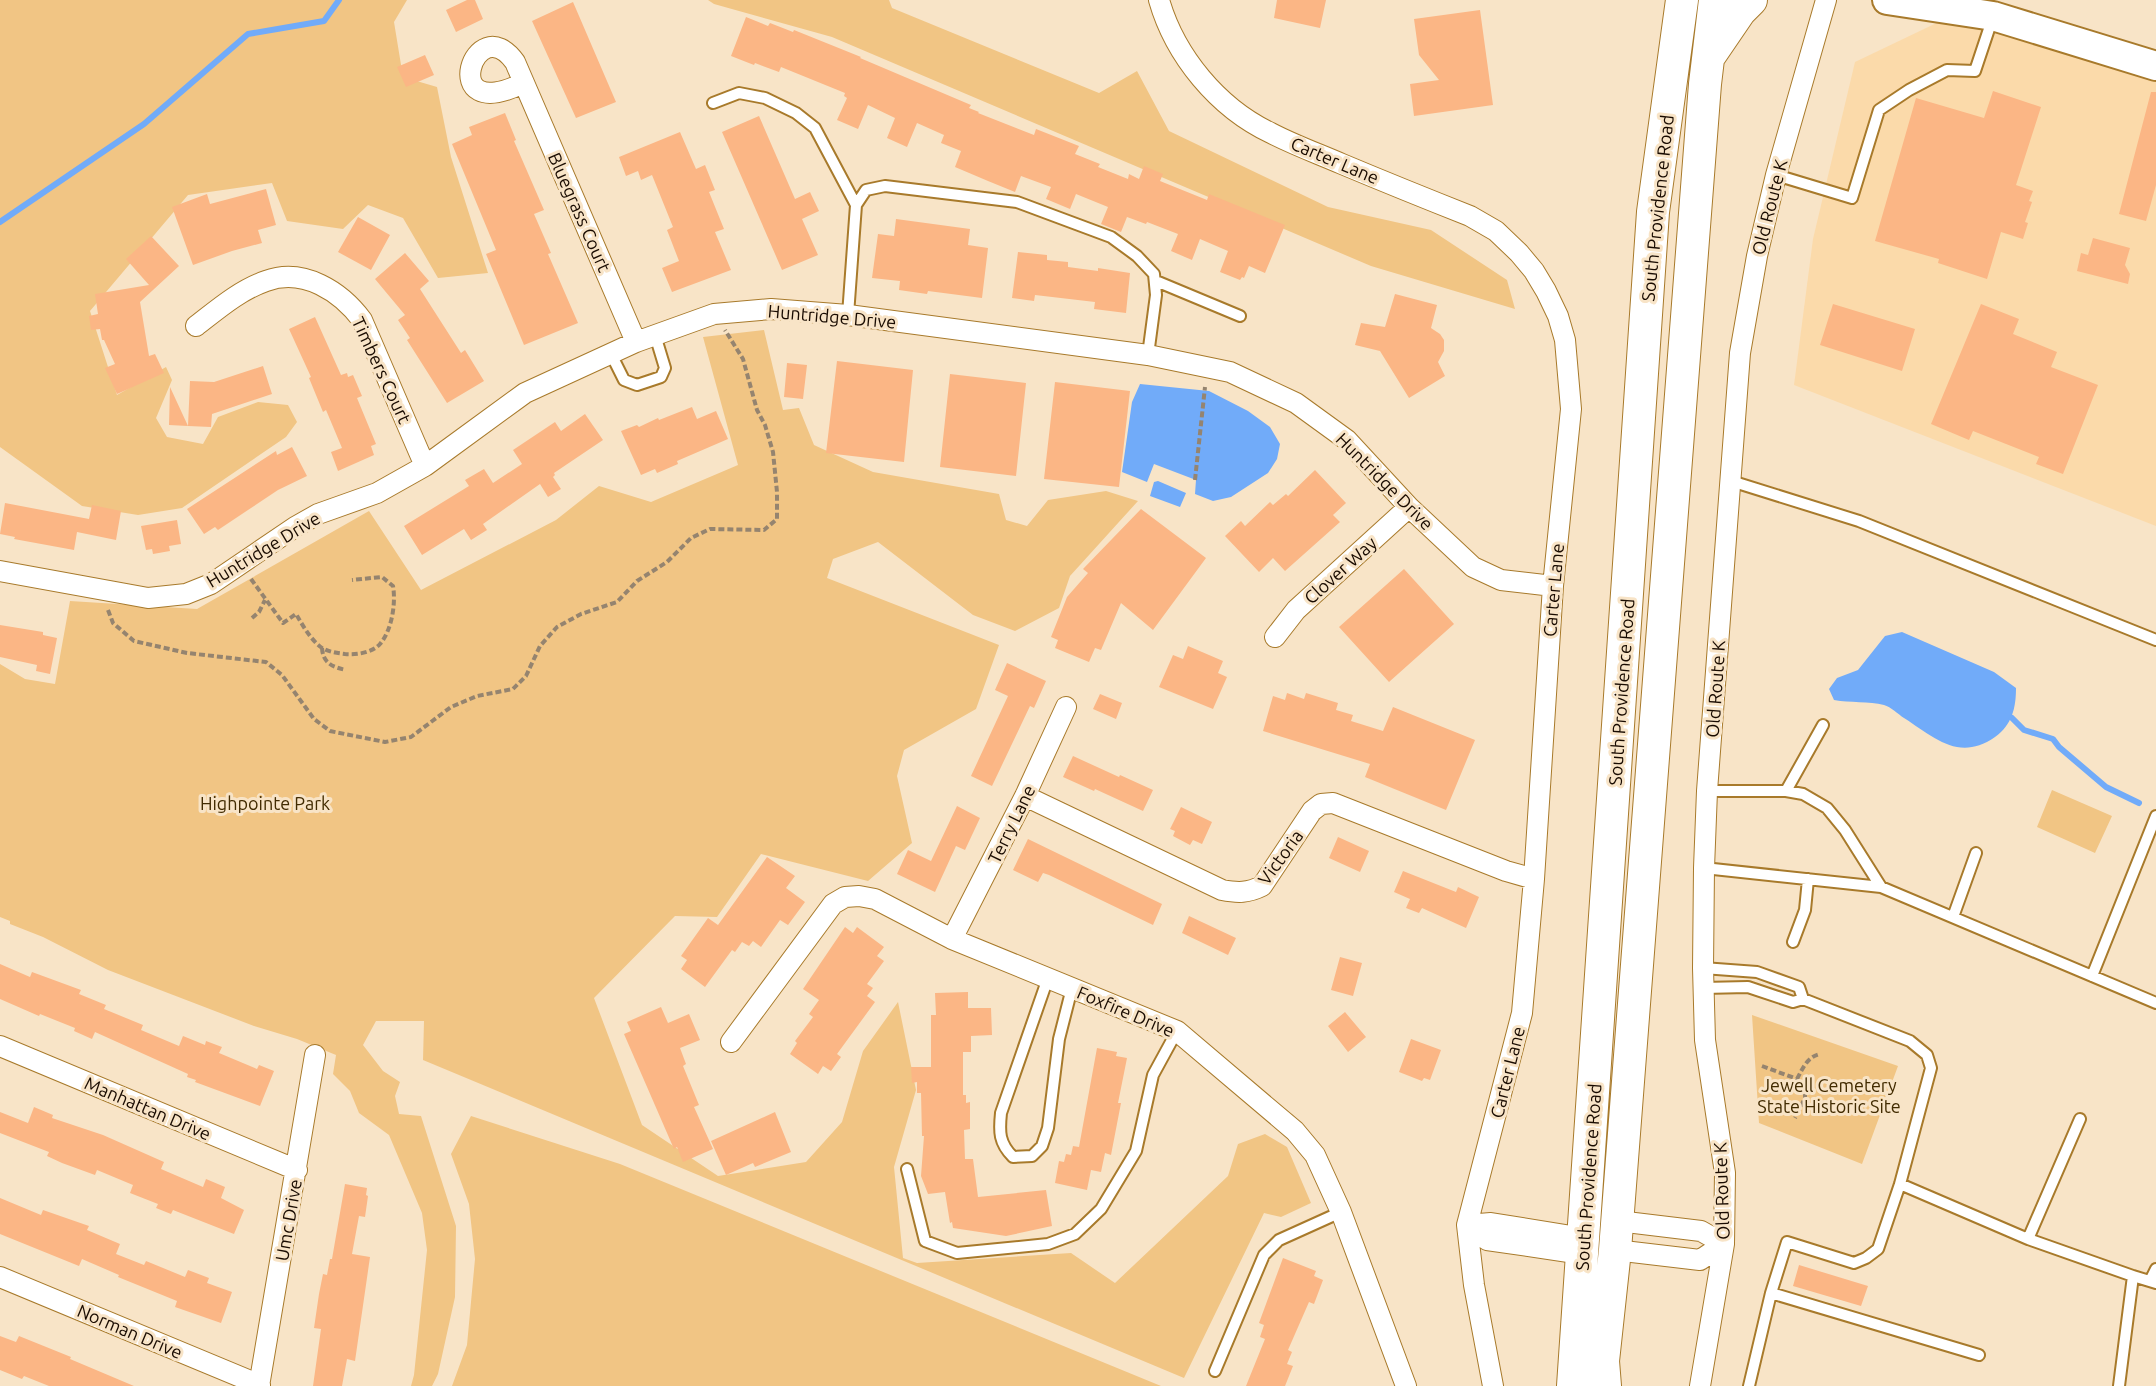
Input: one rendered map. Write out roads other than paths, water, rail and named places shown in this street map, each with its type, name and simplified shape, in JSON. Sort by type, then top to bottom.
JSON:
[{"type":"main road","points":[[1670,0],[1674,48]]},
{"type":"main road","name":"South Providence Road","points":[[1573,1386],[1653,212],[1682,0]]},
{"type":"main road","name":"South Providence Road","points":[[1604,1374],[1617,1236],[1708,58],[1715,0]]},
{"type":"main road","points":[[1708,58],[1740,11],[1751,0]]},
{"type":"main road","points":[[1592,1120],[1600,1129],[1595,1206],[1597,1222],[1617,1236]]},
{"type":"main road","points":[[1583,1246],[1591,1245],[1598,1267],[1596,1348],[1604,1374]]},
{"type":"street","name":"Carter Lane","points":[[1159,0],[1164,17],[1177,44],[1201,77],[1226,104],[1269,132],[1470,216],[1496,231],[1534,271],[1546,291],[1565,340],[1571,409],[1553,586],[1534,879],[1522,1013],[1467,1226],[1474,1285],[1493,1386]]},
{"type":"street","name":"Old Route K","points":[[1700,1386],[1724,1244],[1725,1173],[1705,1040],[1702,968],[1707,791],[1740,353],[1757,256],[1776,175],[1826,0]]},
{"type":"street","points":[[1887,0],[1994,16],[2156,66]]},
{"type":"street","points":[[1966,0],[1994,16]]},
{"type":"street","name":"Bluegrass Court","points":[[523,83],[636,342]]},
{"type":"street","name":"Timbers Court","points":[[196,326],[226,302],[267,280],[288,278],[309,280],[332,289],[351,304],[362,320],[425,466]]},
{"type":"street","name":"Huntridge Drive","points":[[0,572],[148,598],[186,594],[211,584],[295,526],[318,514],[377,493],[425,466],[525,393],[636,342],[714,314],[771,309],[848,315],[1148,355],[1230,372],[1296,403],[1347,440],[1409,507],[1473,567],[1501,580],[1553,586]]},
{"type":"street","name":"Clover Way","points":[[1275,637],[1296,610],[1409,507]]},
{"type":"street","name":"Terry Lane","points":[[952,939],[1025,796],[1066,707]]},
{"type":"street","name":"Victoria","points":[[1025,796],[1222,890],[1238,893],[1251,892],[1262,886],[1312,812],[1321,804],[1333,803],[1506,871],[1534,879]]},
{"type":"street","name":"Foxfire Drive","points":[[731,1042],[833,904],[845,897],[859,896],[875,899],[952,939],[1177,1031],[1295,1131],[1316,1155],[1341,1212],[1406,1386]]},
{"type":"street","name":"Manhattan Drive","points":[[0,1046],[297,1170]]},
{"type":"street","name":"Umc Drive","points":[[260,1385],[315,1054]]},
{"type":"street","points":[[1467,1226],[1491,1223],[1583,1246]]},
{"type":"street","points":[[1701,1232],[1724,1244],[1700,1260],[1617,1236],[1701,1232]]},
{"type":"street","name":"Norman Drive","points":[[0,1277],[260,1385]]},
{"type":"lane","points":[[1776,175],[1852,198],[1879,110],[1909,90],[1947,70],[1975,71],[1994,16]]},
{"type":"lane","points":[[713,103],[739,93],[765,98],[796,113],[815,128],[856,205]]},
{"type":"lane","points":[[848,315],[856,205],[866,190],[885,186],[1017,202],[1111,237],[1137,256],[1154,274],[1156,295],[1148,355]]},
{"type":"lane","points":[[1156,281],[1240,316]]},
{"type":"lane","points":[[611,354],[624,380],[637,385],[661,377],[665,368],[655,335]]},
{"type":"lane","points":[[1731,481],[1859,521],[2156,640]]},
{"type":"lane","points":[[1786,791],[1823,725]]},
{"type":"lane","points":[[1707,791],[1786,791],[1803,794],[1827,808],[1845,830],[1881,887]]},
{"type":"lane","points":[[2092,975],[2152,841],[2156,816]]},
{"type":"lane","points":[[1953,917],[1976,854]]},
{"type":"lane","points":[[1704,868],[1881,887],[2156,1003]]},
{"type":"lane","points":[[1793,942],[1805,910],[1808,879]]},
{"type":"lane","points":[[1702,968],[1757,972],[1799,987],[1803,999]]},
{"type":"lane","points":[[1048,978],[1001,1113],[999,1134],[1004,1147],[1013,1157],[1032,1156],[1042,1146],[1048,1128],[1059,1039],[1072,988]]},
{"type":"lane","points":[[1703,988],[1748,987],[1793,1002],[1803,999],[1910,1041],[1927,1055],[1931,1068],[1900,1184],[1878,1249],[1854,1263],[1787,1242],[1771,1293],[1749,1386]]},
{"type":"lane","points":[[907,1169],[925,1241],[957,1253],[1048,1244],[1075,1234],[1101,1209],[1136,1151],[1153,1074],[1177,1031]]},
{"type":"lane","points":[[2028,1239],[2080,1119]]},
{"type":"lane","points":[[1900,1184],[2028,1239],[2133,1276],[2153,1282],[2156,1269]]},
{"type":"lane","points":[[1215,1371],[1264,1255],[1279,1239],[1341,1212]]},
{"type":"lane","points":[[2119,1386],[2133,1276]]},
{"type":"lane","points":[[1771,1293],[1979,1355]]},
{"type":"water","points":[[1140,384],[1209,391],[1248,411],[1270,427],[1280,444],[1277,459],[1268,473],[1231,497],[1213,501],[1195,494],[1196,480],[1154,464],[1147,482],[1122,472],[1132,402]]},
{"type":"water","points":[[1158,481],[1186,493],[1180,507],[1150,496],[1154,482]]},
{"type":"water","points":[[1902,632],[1994,672],[2016,688],[2012,716],[2001,732],[1982,744],[1959,747],[1926,733],[1887,706],[1834,700],[1829,689],[1837,678],[1858,670],[1885,636]]},
{"type":"waterway","points":[[0,222],[144,124],[248,34],[324,21],[339,0]]},
{"type":"waterway","points":[[2012,718],[2024,730],[2053,739],[2059,747],[2106,787],[2139,803]]},
{"type":"park label","name":"Highpointe Park","points":[[265,803]]},
{"type":"park label","name":"Jewell Cemetery State Historic Site","points":[[1829,1095]]}]
